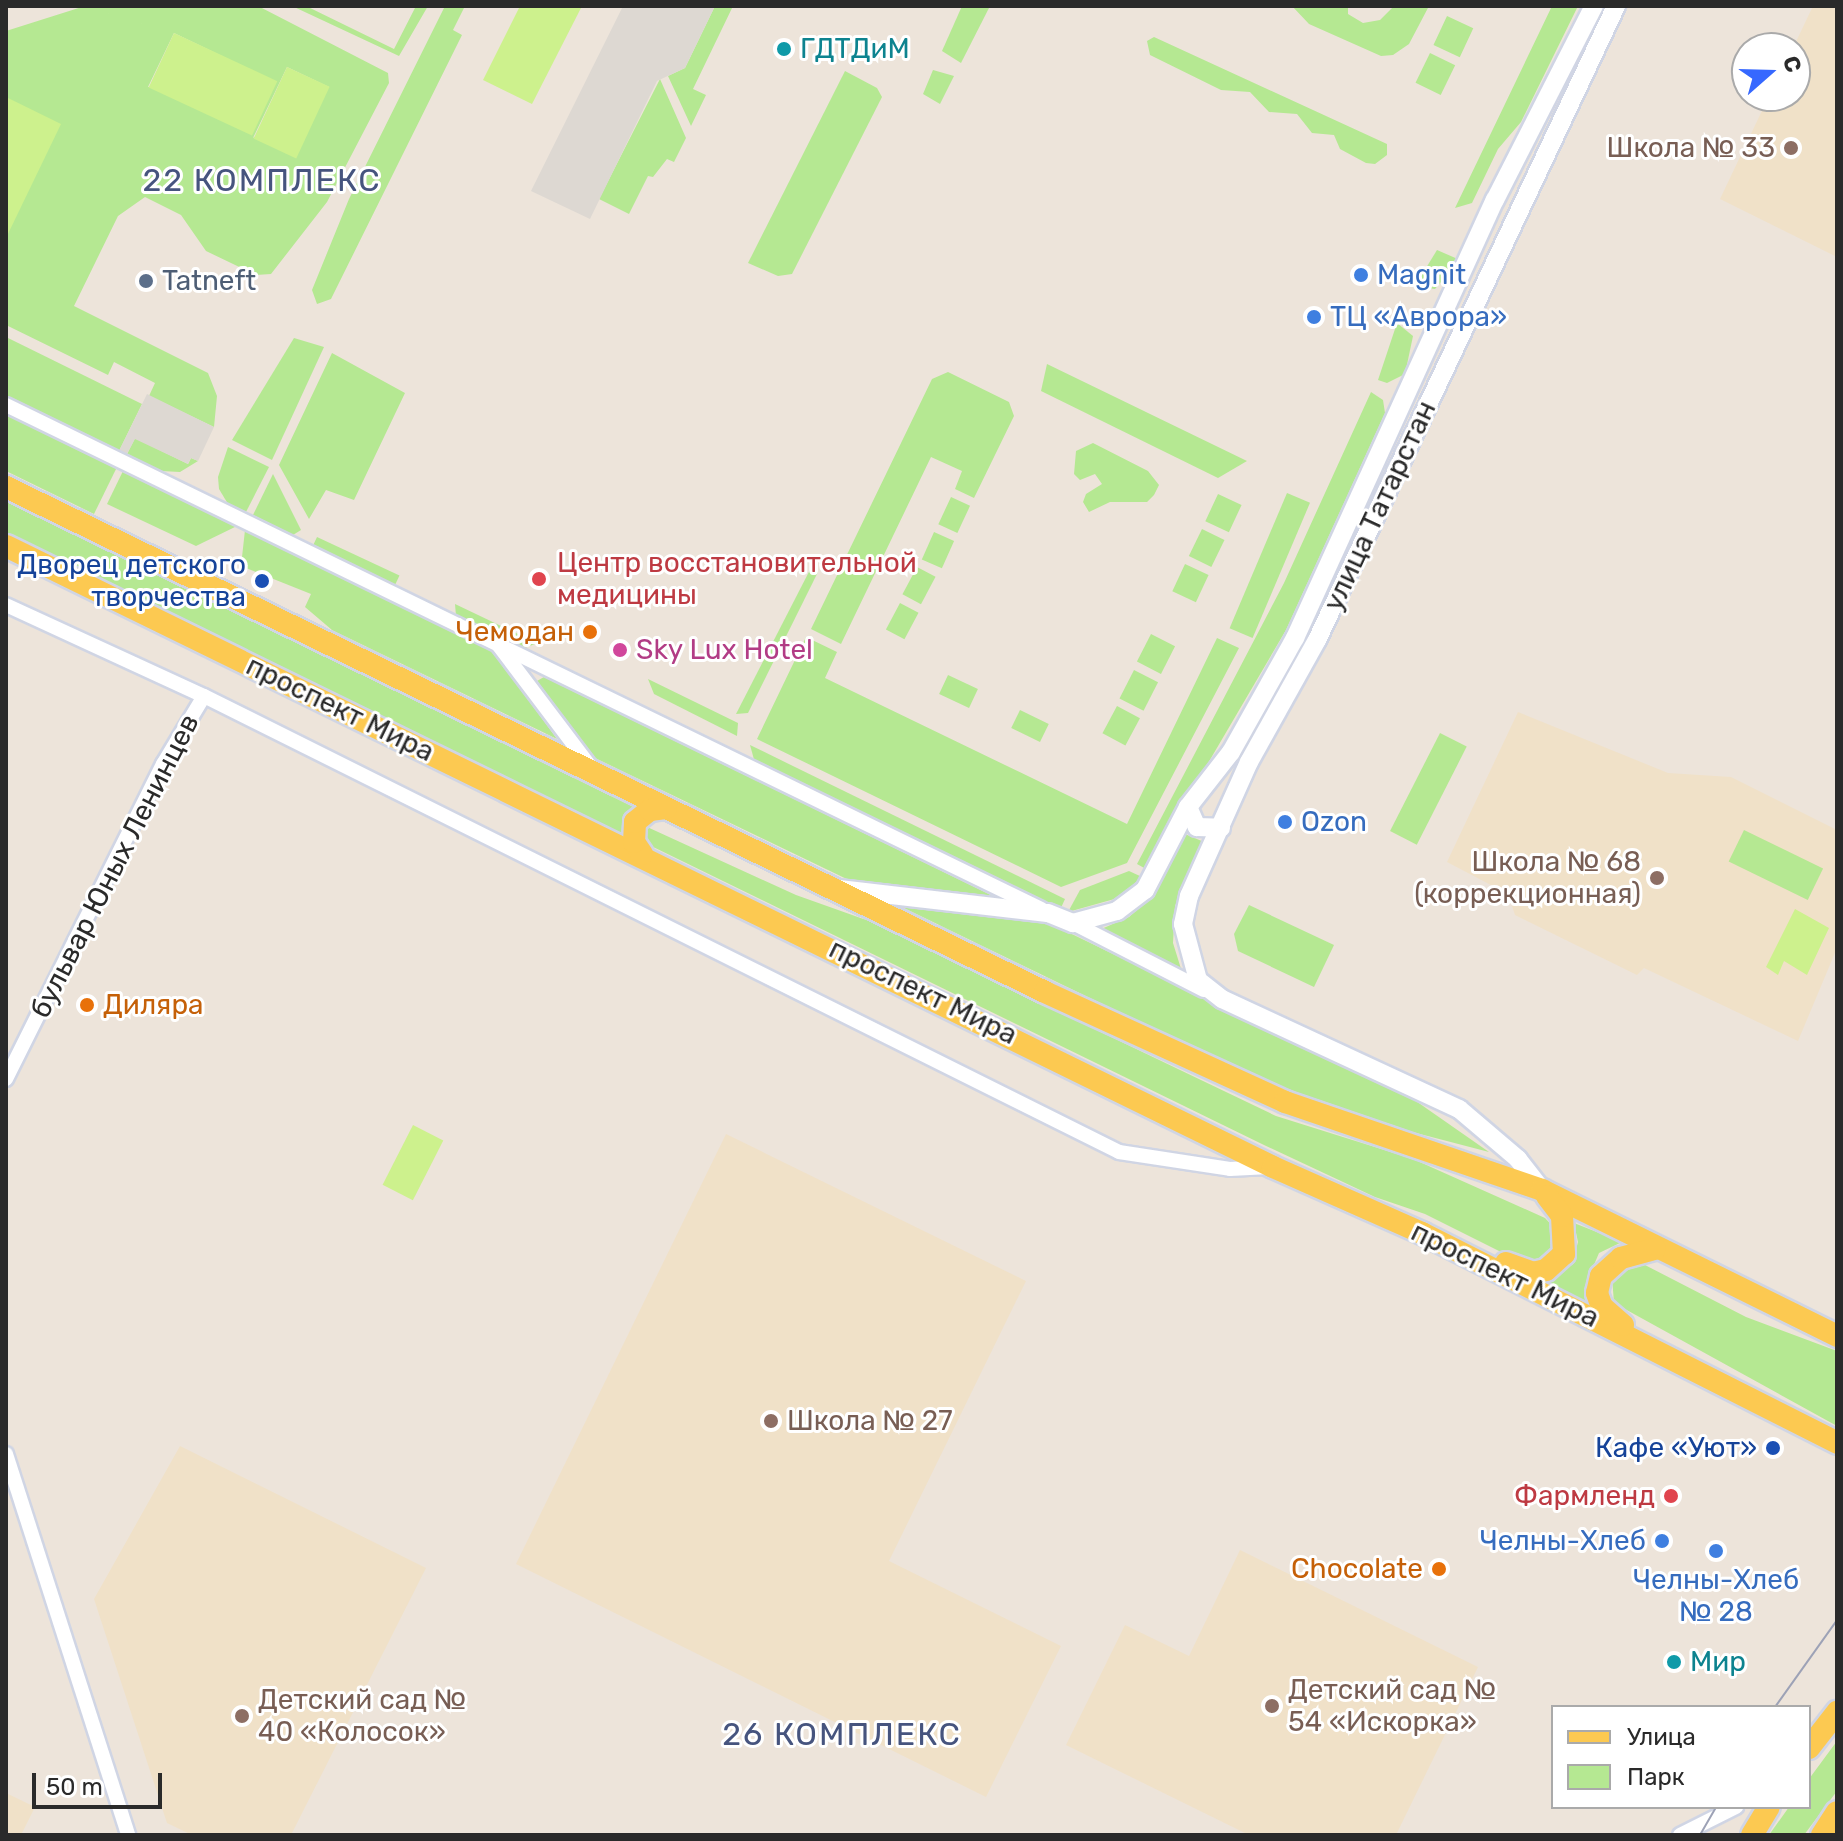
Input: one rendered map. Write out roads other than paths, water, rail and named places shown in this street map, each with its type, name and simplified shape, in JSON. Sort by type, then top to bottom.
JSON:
[{"type":"main road","name":"проспект Мира","points":[[6,487],[829,888],[1285,1102],[1542,1190],[1655,1249],[1837,1336]]},
{"type":"main road","name":"проспект Мира","points":[[6,546],[642,854],[1273,1167],[1422,1233],[1837,1443]]},
{"type":"main road","points":[[642,854],[634,842],[635,822],[650,810],[666,808]]},
{"type":"main road","points":[[1422,1233],[1533,1273],[1546,1270],[1564,1254],[1567,1241],[1562,1216],[1542,1190]]},
{"type":"main road","points":[[1648,1345],[1602,1307],[1597,1293],[1608,1265],[1655,1249]]},
{"type":"main road","points":[[1811,1745],[1837,1712]]},
{"type":"main road","points":[[1752,1835],[1768,1809]]},
{"type":"main road","points":[[1822,1835],[1837,1812]]},
{"type":"street","name":"улица Татарстан","points":[[1073,923],[1117,911],[1145,890],[1188,807],[1231,752],[1295,638],[1495,200],[1594,6]]},
{"type":"street","name":"улица Татарстан","points":[[1222,999],[1198,980],[1183,924],[1189,896],[1249,762],[1317,640],[1616,6]]},
{"type":"street","points":[[6,405],[1073,923],[1222,999],[1459,1109],[1518,1159],[1542,1190]]},
{"type":"street","points":[[6,605],[204,696],[1119,1152],[1230,1169],[1273,1167]]},
{"type":"street","points":[[497,643],[595,773]]},
{"type":"street","name":"бульвар Юных Ленинцев","points":[[6,1079],[163,764],[204,696]]},
{"type":"street","points":[[1188,807],[1197,827],[1221,828]]},
{"type":"street","points":[[829,888],[1048,913]]},
{"type":"street","points":[[6,1454],[128,1835]]},
{"type":"street","points":[[1680,1835],[1732,1809]]},
{"type":"tram line","points":[[1776,1705],[1837,1620]]},
{"type":"tram line","points":[[1700,1835],[1715,1809]]},
{"type":"place","name":"ГДТДиМ","points":[[784,49]]},
{"type":"place","name":"Школа № 33","points":[[1791,148]]},
{"type":"place","name":"Magnit","points":[[1361,275]]},
{"type":"place","name":"Tatneft","points":[[146,281]]},
{"type":"place","name":"ТЦ «Аврора»","points":[[1314,317]]},
{"type":"place","name":"Центр восстановительной медицины","points":[[539,579]]},
{"type":"place","name":"Дворец детского творчества","points":[[262,581]]},
{"type":"place","name":"Чемодан","points":[[590,632]]},
{"type":"place","name":"Sky Lux Hotel","points":[[620,650]]},
{"type":"place","name":"Ozon","points":[[1285,822]]},
{"type":"place","name":"Школа № 68 (коррекционная)","points":[[1657,878]]},
{"type":"place","name":"Диляра","points":[[87,1005]]},
{"type":"place","name":"Школа № 27","points":[[771,1421]]},
{"type":"place","name":"Кафе «Уют»","points":[[1773,1448]]},
{"type":"place","name":"Фармленд","points":[[1671,1496]]},
{"type":"place","name":"Челны-Хлеб","points":[[1662,1541]]},
{"type":"place","name":"Челны-Хлеб № 28","points":[[1716,1551]]},
{"type":"place","name":"Chocolate","points":[[1439,1569]]},
{"type":"place","name":"Мир","points":[[1674,1662]]},
{"type":"place","name":"Детский сад № 54 «Искорка»","points":[[1272,1706]]},
{"type":"place","name":"Детский сад № 40 «Колосок»","points":[[242,1716]]},
{"type":"district","name":"22 КОМПЛЕКС","points":[[262,180]]},
{"type":"district","name":"26 КОМПЛЕКС","points":[[842,1734]]}]
